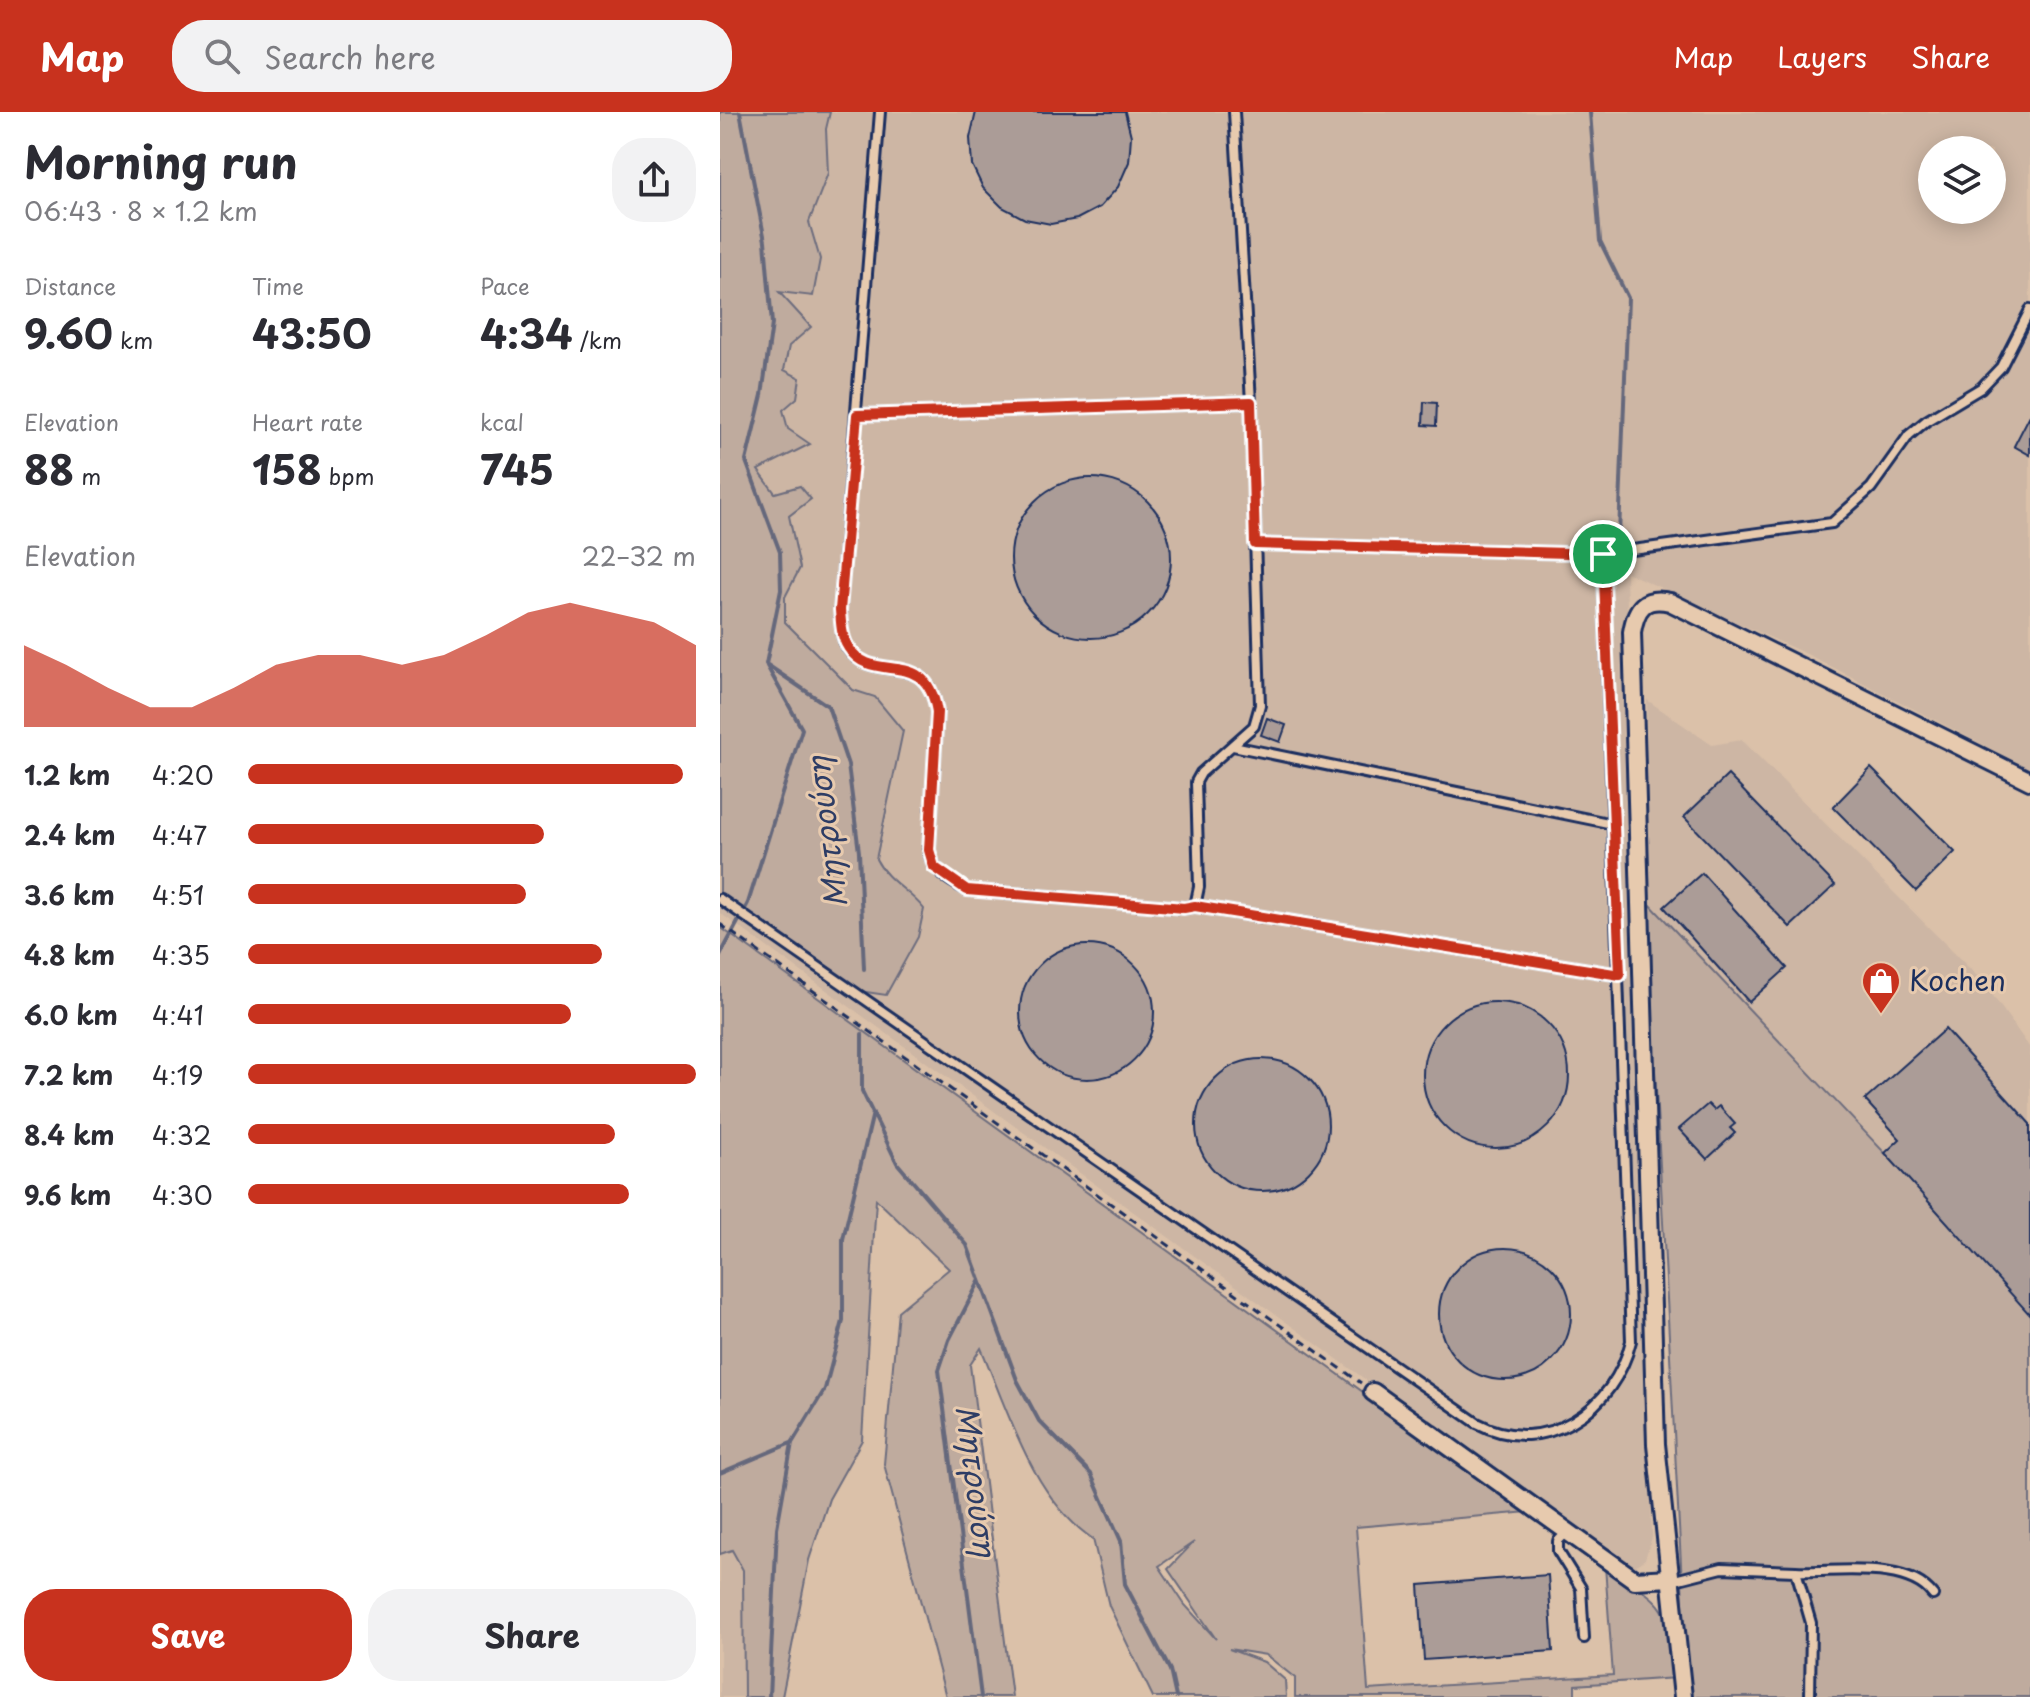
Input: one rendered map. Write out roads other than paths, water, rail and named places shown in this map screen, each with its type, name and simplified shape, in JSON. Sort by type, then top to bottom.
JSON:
[{"type":"street","points":[[1683,1697],[1655,1428],[1632,632],[1635,613],[1642,603],[1657,599],[1670,602],[2030,781]]},
{"type":"street","points":[[1373,1392],[1635,1580],[1670,1580]]},
{"type":"lane","points":[[880,112],[840,610],[848,648],[861,658],[916,674],[933,690],[937,712],[929,850],[934,867],[967,890],[1184,908],[1195,906],[1620,975]]},
{"type":"lane","points":[[1195,906],[1199,887],[1196,782],[1201,773],[1254,726],[1260,705],[1251,402],[1234,112]]},
{"type":"lane","points":[[1255,544],[1603,554],[1832,523],[1871,488],[1909,435],[1926,421],[1981,388],[2001,367],[2030,310]]},
{"type":"lane","points":[[857,415],[1251,402]]},
{"type":"lane","points":[[720,899],[1477,1423],[1505,1434],[1541,1433],[1581,1419],[1601,1402],[1626,1364],[1631,1341],[1603,554]]},
{"type":"lane","points":[[1233,746],[1613,824]]},
{"type":"lane","points":[[1567,1531],[1558,1541],[1558,1551],[1581,1588],[1584,1638]]},
{"type":"lane","points":[[1670,1580],[1722,1568],[1896,1573],[1927,1586],[1933,1595]]},
{"type":"lane","points":[[1796,1571],[1811,1623],[1810,1697]]},
{"type":"waterway","name":"Μητρούση","points":[[740,112],[765,241],[772,324],[762,395],[746,461],[780,552],[781,590],[766,664],[828,706],[848,765],[859,852],[864,969]]},
{"type":"waterway","points":[[1590,112],[1600,241],[1628,298],[1619,535]]},
{"type":"waterway","points":[[720,956],[748,903],[802,729],[767,666]]},
{"type":"waterway","name":"Μητρούση","points":[[862,1034],[862,1091],[897,1163],[967,1245],[1017,1380],[1039,1421],[1091,1474],[1121,1541],[1125,1584],[1170,1670],[1176,1697]]},
{"type":"waterway","name":"Μητρούση","points":[[769,1697],[777,1528],[792,1443],[825,1389],[843,1321],[843,1239],[873,1113]]},
{"type":"waterway","name":"Μητρούση","points":[[980,1280],[949,1340],[939,1370],[981,1697]]},
{"type":"waterway","points":[[720,1473],[791,1443]]},
{"type":"place","name":"Kochen","points":[[1881,1015]]}]
